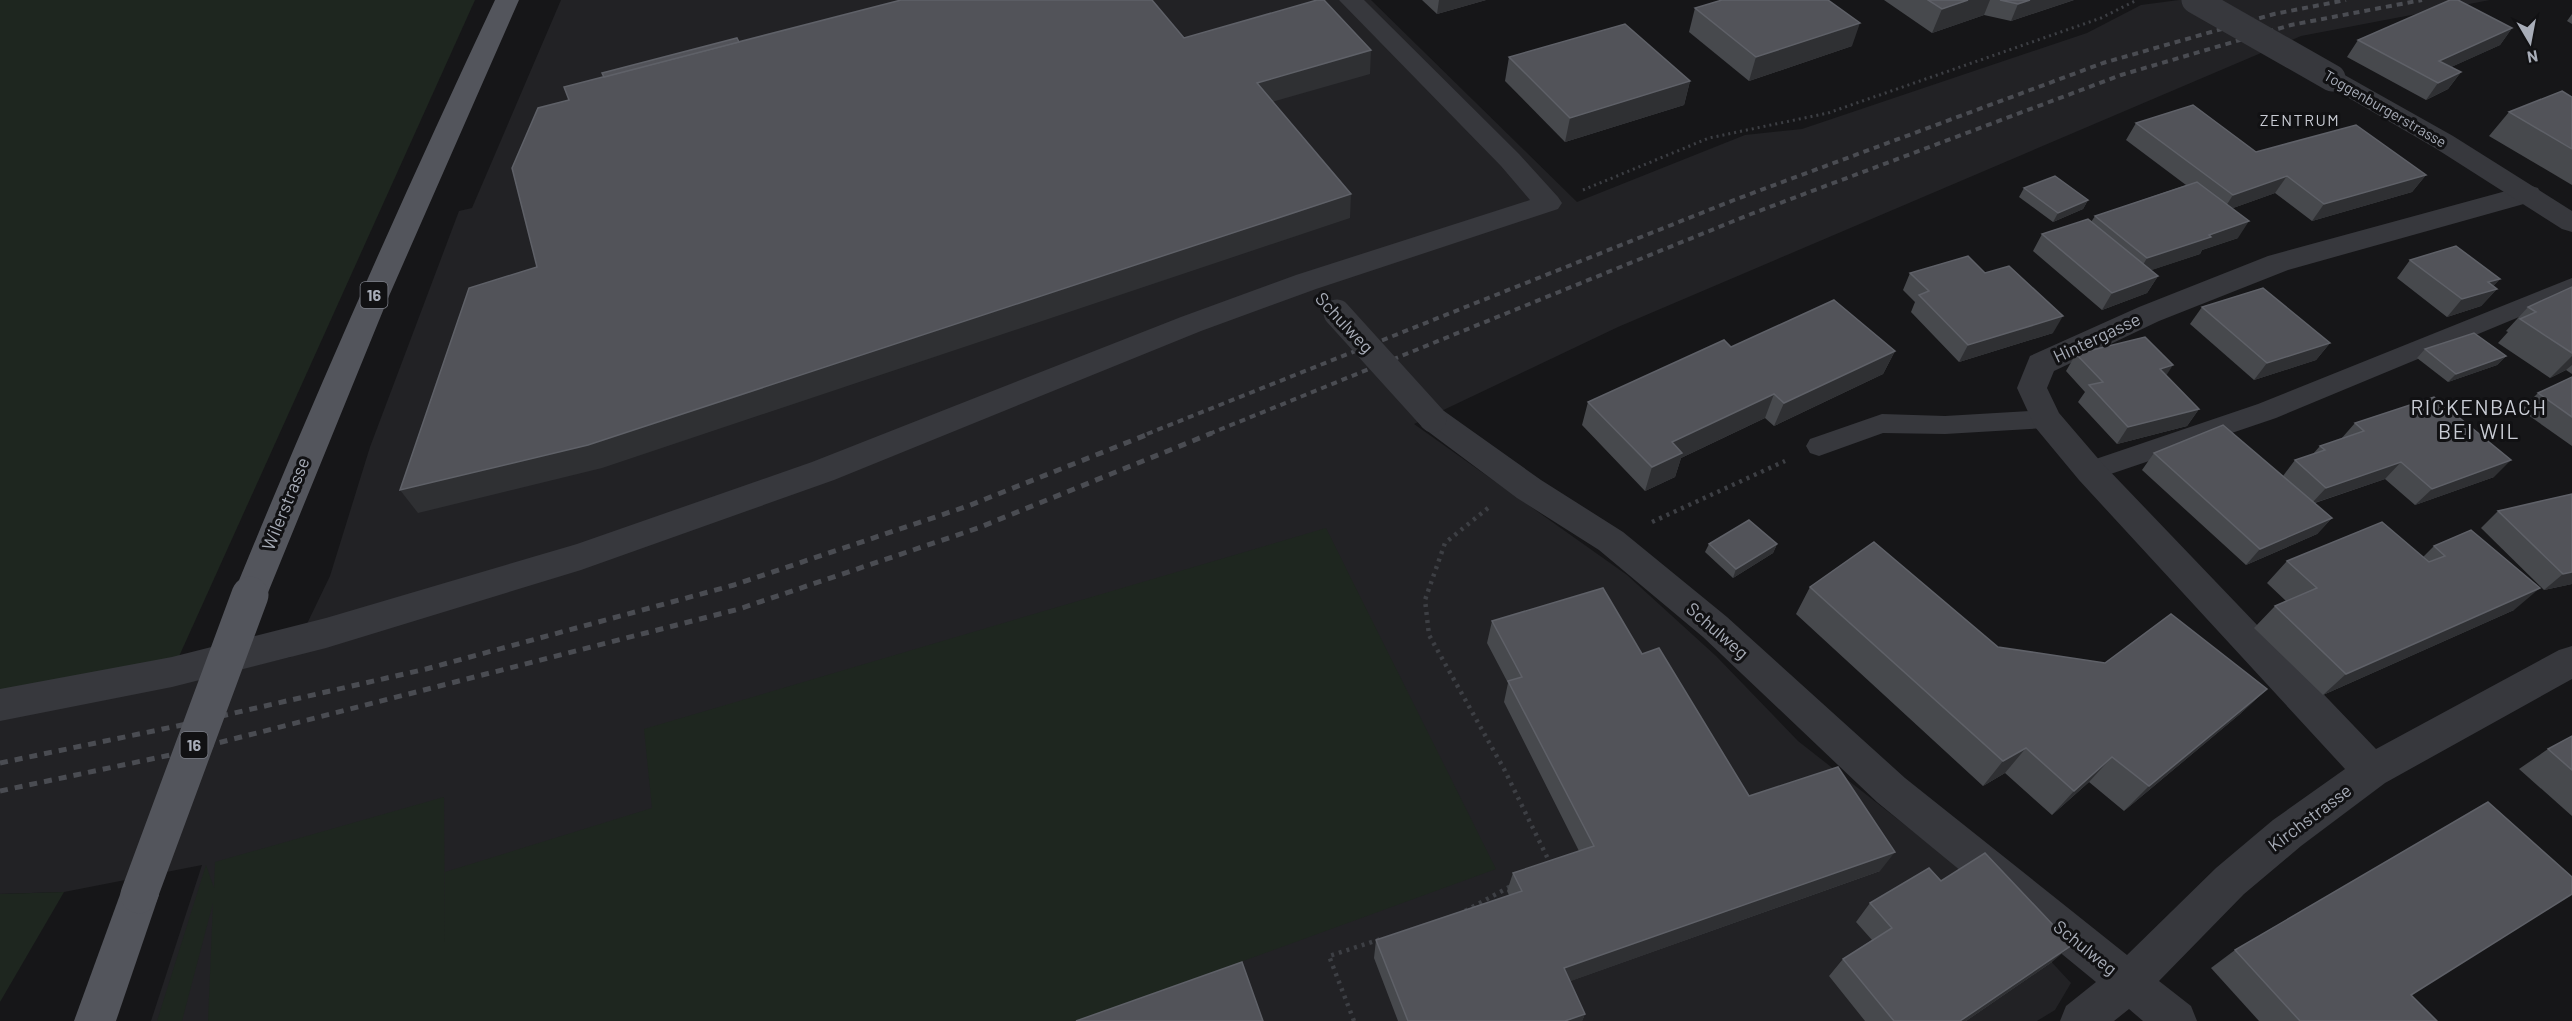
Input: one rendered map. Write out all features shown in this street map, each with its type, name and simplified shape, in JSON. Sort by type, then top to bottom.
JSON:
[{"type":"main road","name":"Wilerstrasse","points":[[95,1021],[250,595],[306,455],[427,172],[507,0]]},
{"type":"street","points":[[0,705],[183,670],[326,633],[581,556],[823,471],[1191,324],[1306,282],[1548,202],[1510,160],[1352,0]]},
{"type":"street","name":"Toggenburgerstrasse","points":[[2195,0],[2444,142],[2572,224]]},
{"type":"street","name":"Hintergasse","points":[[2372,771],[2090,471],[2046,419],[2032,388],[2041,364],[2149,314],[2278,263],[2528,194]]},
{"type":"street","name":"Schulweg","points":[[1306,282],[1433,419],[1529,489],[1611,541],[1715,627],[1891,790],[2176,1021]]},
{"type":"street","name":"Kirchstrasse","points":[[2082,1021],[2128,983],[2230,881],[2287,833],[2372,771],[2572,661]]},
{"type":"lane","points":[[2090,471],[2267,411],[2572,286]]},
{"type":"lane","points":[[1819,446],[1882,423],[1945,425],[2046,419]]},
{"type":"path","points":[[1548,202],[1614,178],[1709,138],[1828,113],[2101,18],[2138,0]]},
{"type":"path","points":[[1611,541],[1819,446]]},
{"type":"path","points":[[1529,489],[1486,509],[1445,543],[1425,600],[1429,635],[1504,769],[1552,867]]},
{"type":"path","points":[[1459,914],[1520,882]]},
{"type":"path","points":[[1354,1021],[1329,956],[1383,938]]},
{"type":"shaded area","points":[[0,0],[475,0],[172,672],[0,705]]},
{"type":"shaded area","points":[[561,0],[1371,0],[1577,202],[1745,135],[1802,129],[2087,33],[2141,5],[2179,0],[2490,0],[2301,36],[1618,327],[1414,424],[1627,575],[1716,656],[1798,741],[1968,872],[2071,983],[2055,1010],[2037,1021],[151,1021],[202,865],[64,892],[0,894],[0,718],[144,691],[291,657],[330,576],[370,447],[459,211],[472,208]]},
{"type":"shaded area","points":[[1326,528],[1496,869],[1078,1021],[208,1021],[213,903],[182,1021],[157,1021],[206,865],[214,888],[215,862],[444,797],[445,946],[445,872],[652,808],[644,729]]},
{"type":"shaded area","points":[[64,892],[0,1002],[0,894]]},
{"type":"building","points":[[901,0],[1152,0],[1184,38],[1317,0],[1324,0],[1371,50],[1257,83],[1351,194],[588,445],[400,490],[469,288],[537,267],[512,168],[538,108],[569,100],[564,87]]},
{"type":"building","points":[[1722,0],[1828,0],[1860,23],[1756,57],[1695,8]]},
{"type":"building","points":[[1928,0],[1968,0],[1942,9]]},
{"type":"building","points":[[2000,0],[2030,0],[2018,4]]},
{"type":"building","points":[[2450,0],[2458,0],[2512,28],[2439,61],[2461,72],[2438,83],[2358,40]]},
{"type":"building","points":[[1625,24],[1690,81],[1570,118],[1509,57]]},
{"type":"building","points":[[737,38],[739,42],[604,77],[602,73]]},
{"type":"building","points":[[2562,91],[2572,97],[2572,149],[2509,112]]},
{"type":"building","points":[[2193,105],[2256,152],[2356,125],[2426,175],[2324,204],[2287,176],[2233,195],[2136,123]]},
{"type":"building","points":[[2055,176],[2088,200],[2058,213],[2024,188]]},
{"type":"building","points":[[2197,182],[2249,221],[2209,235],[2211,237],[2147,258],[2095,216]]},
{"type":"building","points":[[2088,219],[2158,276],[2112,293],[2042,234]]},
{"type":"building","points":[[2456,246],[2500,279],[2488,282],[2497,289],[2462,299],[2410,260]]},
{"type":"building","points":[[1968,256],[1985,273],[2009,266],[2063,316],[1968,345],[1919,295],[1929,291],[1910,273]]},
{"type":"building","points":[[2572,287],[2572,353],[2520,319],[2536,312],[2528,307]]},
{"type":"building","points":[[2263,288],[2330,343],[2267,363],[2202,307]]},
{"type":"building","points":[[1834,300],[1895,351],[1784,403],[1774,394],[1672,442],[1682,453],[1652,467],[1588,402],[1724,340],[1731,347]]},
{"type":"building","points":[[2474,333],[2506,356],[2456,374],[2425,349]]},
{"type":"building","points":[[2145,337],[2173,365],[2160,369],[2199,409],[2128,427],[2089,385],[2103,382],[2076,354]]},
{"type":"building","points":[[2572,377],[2572,417],[2538,393]]},
{"type":"building","points":[[2434,397],[2511,460],[2432,489],[2401,462],[2326,488],[2295,460],[2325,450],[2320,446],[2364,431],[2355,423]]},
{"type":"building","points":[[2223,425],[2332,518],[2260,549],[2154,453]]},
{"type":"building","points":[[2572,494],[2572,572],[2563,574],[2498,511]]},
{"type":"building","points":[[1749,520],[1777,544],[1736,569],[1709,544]]},
{"type":"building","points":[[2382,522],[2429,562],[2445,556],[2434,546],[2471,530],[2540,588],[2346,674],[2275,606],[2317,588],[2287,561]]},
{"type":"building","points":[[1874,542],[1998,647],[2105,663],[2171,614],[2267,689],[2149,786],[2112,757],[2074,791],[2026,748],[2003,761],[1810,587]]},
{"type":"building","points":[[1603,588],[1642,654],[1659,648],[1749,796],[1838,767],[1895,852],[1564,968],[1585,1014],[1565,1021],[1408,1021],[1376,940],[1522,891],[1513,873],[1594,846],[1508,681],[1522,677],[1492,621]]},
{"type":"building","points":[[2572,736],[2572,770],[2548,749]]},
{"type":"building","points":[[2488,802],[2572,877],[2572,894],[2411,995],[2437,1021],[2300,1021],[2235,950]]},
{"type":"building","points":[[1985,853],[2072,945],[1960,1021],[1894,1021],[1843,959],[1892,928],[1870,903],[1929,868],[1941,881]]},
{"type":"building","points":[[1242,962],[1263,1021],[1076,1021]]},
{"type":"railway","points":[[1147,434],[1734,200],[2103,63],[2274,14],[2346,0]]},
{"type":"railway","points":[[1209,434],[1751,214],[2121,75],[2291,25],[2422,0]]},
{"type":"railway","points":[[0,763],[182,725],[426,669],[734,585],[968,506],[1151,433]]},
{"type":"railway","points":[[0,791],[175,754],[739,609],[978,528],[1212,433]]},
{"type":"district","name":"ZENTRUM","points":[[2300,120]]},
{"type":"district","name":"RICKENBACH BEI WIL","points":[[2479,420]]}]
